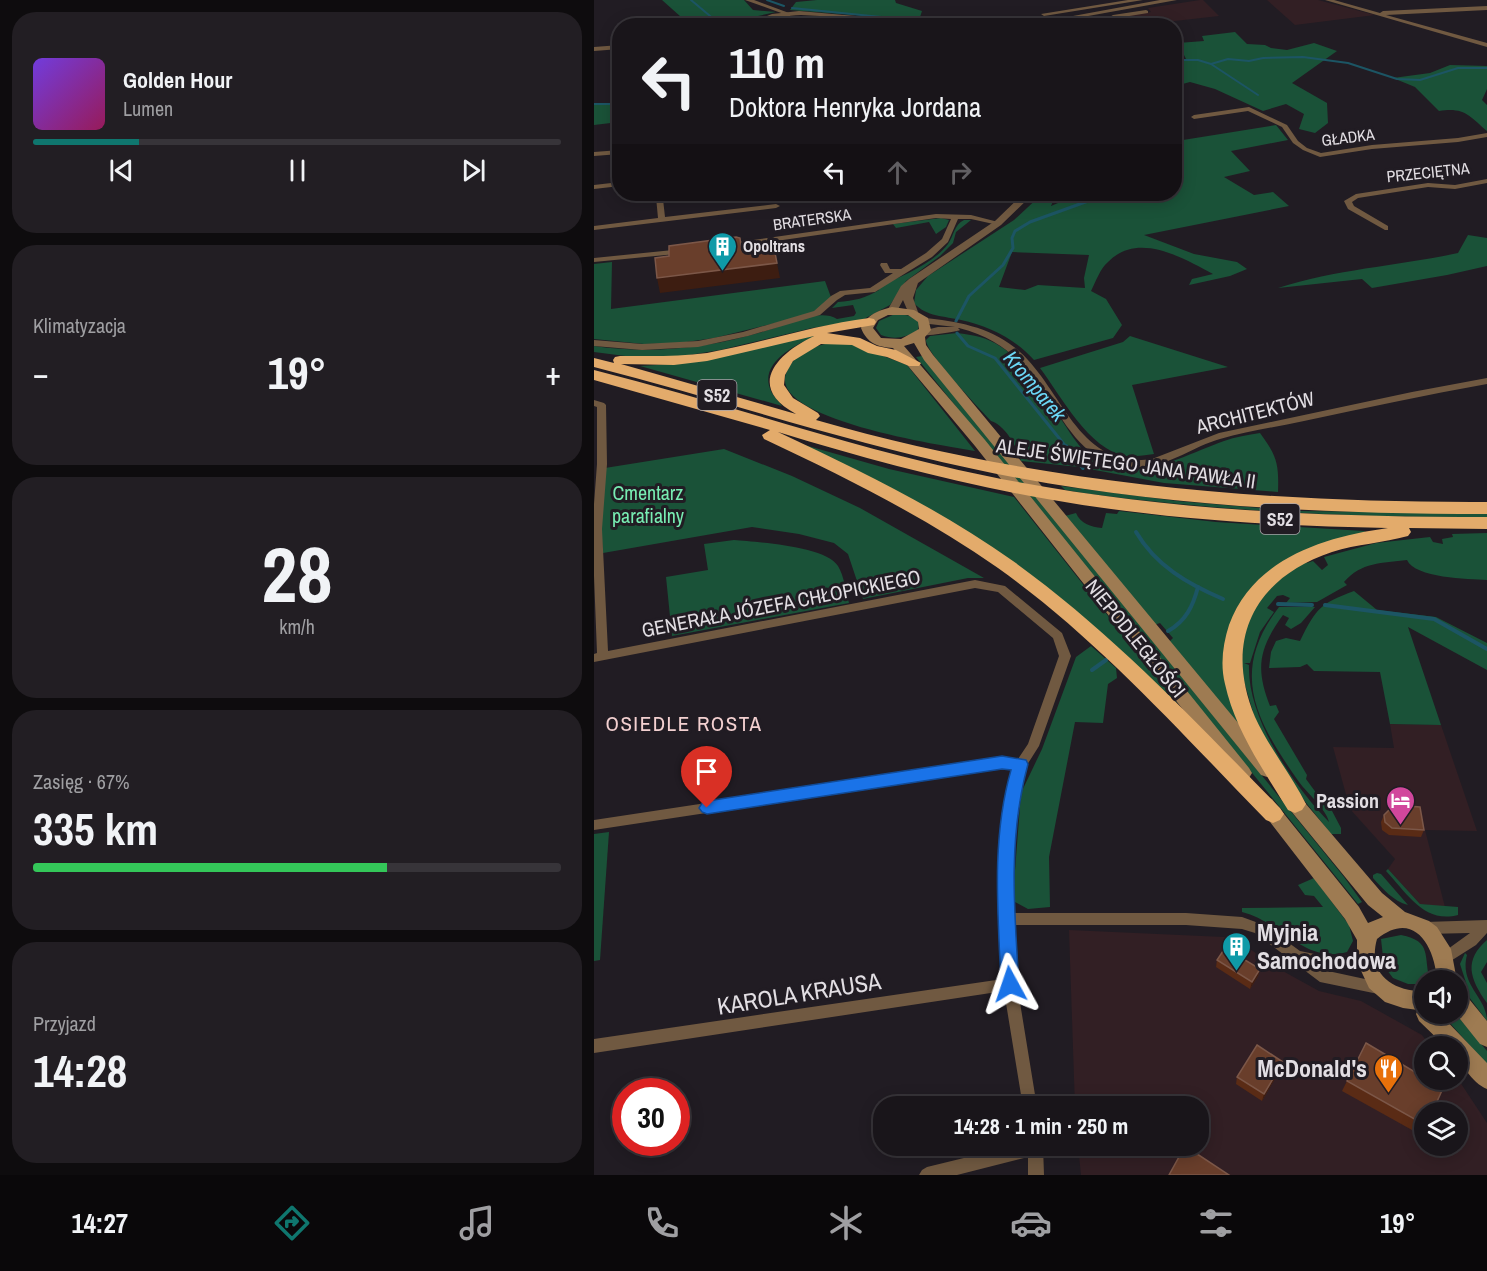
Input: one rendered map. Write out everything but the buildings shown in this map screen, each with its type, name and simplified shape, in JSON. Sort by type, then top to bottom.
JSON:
[{"type":"highway","points":[[840,432],[795,407],[782,396],[777,385],[777,373],[782,363],[803,345],[837,334],[868,328]]},
{"type":"highway","points":[[594,360],[655,361],[697,358],[810,331],[868,328]]},
{"type":"highway","points":[[819,339],[855,341],[873,350],[891,353],[914,363]]},
{"type":"highway","name":"ALEJE ŚWIĘTEGO JANA PAWŁA II","points":[[594,360],[840,432],[973,464],[1059,480],[1174,495],[1291,505],[1487,508]]},
{"type":"highway","name":"S52","points":[[594,375],[714,409]]},
{"type":"highway","points":[[714,409],[869,482],[964,536],[1027,582],[1115,654],[1273,814]]},
{"type":"highway","name":"ALEJE ŚWIĘTEGO JANA PAWŁA II","points":[[714,409],[839,447],[988,482],[1074,497],[1213,514],[1294,520],[1393,524],[1487,523]]},
{"type":"highway","points":[[1296,804],[1253,732],[1235,686],[1233,646],[1240,619],[1251,600],[1262,586],[1284,567],[1330,546],[1380,535],[1487,523]]},
{"type":"main road","points":[[892,311],[913,312],[924,321],[925,330],[920,336],[896,344],[876,340],[868,328],[881,314],[892,311]]},
{"type":"main road","name":"NIEPODLEGŁOŚCI","points":[[920,336],[920,345],[928,357],[1375,899],[1400,920]]},
{"type":"main road","name":"NIEPODLEGŁOŚCI","points":[[896,344],[1012,482],[1352,913],[1366,938]]},
{"type":"main road","points":[[1414,1000],[1393,996],[1384,990],[1369,973],[1365,960],[1366,938],[1371,932],[1400,920],[1424,928],[1442,945],[1447,970]]},
{"type":"main road","points":[[1468,1013],[1487,1037]]},
{"type":"main road","points":[[1435,1024],[1469,1056],[1487,1079]]},
{"type":"street","points":[[748,0],[786,13],[848,18]]},
{"type":"street","points":[[1044,14],[1140,0]]},
{"type":"street","points":[[1069,18],[1173,0]]},
{"type":"street","points":[[1328,0],[1487,45]]},
{"type":"street","points":[[1377,14],[1487,8]]},
{"type":"street","points":[[1095,18],[1109,10]]},
{"type":"street","points":[[1112,18],[1146,12]]},
{"type":"street","points":[[770,18],[786,13]]},
{"type":"street","points":[[594,49],[612,48]]},
{"type":"street","name":"GŁADKA","points":[[1194,117],[1249,109],[1285,126],[1295,142],[1320,156],[1378,146],[1458,140],[1487,135]]},
{"type":"street","points":[[594,154],[612,153]]},
{"type":"street","name":"PRZECIĘTNA","points":[[1385,228],[1351,207],[1348,201],[1356,196],[1428,185],[1455,187],[1487,181]]},
{"type":"street","points":[[594,187],[612,185]]},
{"type":"street","points":[[659,201],[662,221]]},
{"type":"street","points":[[892,311],[900,293],[913,281],[998,223],[1021,201]]},
{"type":"street","points":[[594,228],[776,206]]},
{"type":"street","points":[[594,343],[653,347],[698,344],[817,314],[843,293],[872,290],[906,271],[939,248],[956,216]]},
{"type":"street","name":"BRATERSKA","points":[[722,246],[833,232],[914,218],[956,216],[998,223]]},
{"type":"street","points":[[938,237],[949,230]]},
{"type":"street","points":[[594,260],[689,250]]},
{"type":"street","points":[[884,264],[888,271],[906,271]]},
{"type":"street","points":[[913,281],[908,298],[913,312]]},
{"type":"street","name":"ARCHITEKTÓW","points":[[924,321],[963,326],[980,332],[1014,350],[1031,367],[1080,438],[1094,451],[1109,460],[1126,464],[1160,461],[1203,440],[1219,436],[1487,381]]},
{"type":"street","name":"ARCHITEKTÓW","points":[[920,336],[938,330],[980,332]]},
{"type":"street","points":[[594,403],[601,405],[602,464],[597,529],[598,657]]},
{"type":"street","name":"GENERAŁA JÓZEFA CHŁOPICKIEGO","points":[[598,657],[975,584],[1001,589],[1059,636],[1065,656],[1034,746],[1021,764]]},
{"type":"street","points":[[594,825],[1002,763],[1021,764],[1012,795],[1004,880],[1010,984],[1026,1068],[1029,1096]]},
{"type":"street","points":[[1005,919],[1221,920],[1242,923],[1259,929],[1324,976],[1384,990]]},
{"type":"street","points":[[1424,928],[1486,926]]},
{"type":"street","points":[[1446,958],[1486,926]]},
{"type":"street","points":[[1299,957],[1329,963],[1365,960]]},
{"type":"street","name":"KAROLA KRAUSA","points":[[594,1046],[1010,984]]},
{"type":"street","points":[[927,1175],[1000,1156]]},
{"type":"street","points":[[1035,1156],[1036,1175]]},
{"type":"shaded area","points":[[1203,0],[1219,16],[1182,20],[1182,18],[1119,18],[1151,12],[1148,8]]},
{"type":"shaded area","points":[[1267,0],[1318,0],[1375,15],[1295,25]]},
{"type":"shaded area","points":[[1390,724],[1441,725],[1477,831],[1425,830],[1445,907],[1420,904],[1388,869],[1395,859],[1350,809],[1333,747],[1394,748]]},
{"type":"shaded area","points":[[1069,930],[1224,937],[1247,947],[1281,970],[1319,991],[1361,1001],[1422,1035],[1414,1036],[1414,1090],[1465,1090],[1487,1123],[1487,1175],[1081,1175],[1079,1156],[1209,1156],[1209,1096],[1075,1096]]},
{"type":"green space","points":[[662,0],[744,0],[753,10],[776,12],[749,18],[682,18]]},
{"type":"green space","points":[[895,0],[896,3],[922,11],[920,18],[893,18],[790,10],[796,2]]},
{"type":"green space","points":[[1235,32],[1247,44],[1287,50],[1314,43],[1337,51],[1292,83],[1327,103],[1328,123],[1315,133],[1299,129],[1304,114],[1286,104],[1263,111],[1215,89],[1190,82],[1182,84],[1182,59],[1186,59],[1182,51],[1182,43],[1204,41],[1202,36]]},
{"type":"green space","points":[[1450,65],[1487,66],[1487,89],[1482,100],[1487,105],[1487,131],[1466,114],[1455,110],[1439,111],[1415,87],[1393,78],[1430,73]]},
{"type":"green space","points":[[594,103],[612,105],[612,123],[594,125]]},
{"type":"green space","points":[[1276,125],[1288,140],[1231,151],[1250,171],[1224,177],[1254,195],[1273,192],[1289,206],[1144,235],[1194,254],[1237,262],[1247,269],[1230,276],[1189,285],[1192,279],[1213,274],[1160,250],[1146,248],[1120,253],[1103,268],[1091,291],[1106,299],[1122,325],[1113,338],[1034,360],[1019,346],[991,330],[924,311],[914,303],[916,290],[928,276],[1014,220],[1034,201],[1053,201],[1051,206],[1063,201],[1182,201],[1182,139]],"holes":[[[1012,252],[1089,255],[1084,278],[1085,288],[1038,285],[1025,290],[999,287]]]},
{"type":"green space","points":[[941,218],[949,220],[946,227],[936,234],[929,222],[896,228],[893,224]]},
{"type":"green space","points":[[964,220],[971,220],[956,232],[953,243],[940,256],[906,281],[890,305],[862,320],[812,328],[720,350],[683,356],[633,357],[594,352],[594,346],[640,350],[686,348],[753,335],[815,316],[823,315],[837,319],[854,316],[856,313],[853,305],[832,308],[838,302],[869,295],[879,290],[878,287],[934,258],[948,244],[956,227]]},
{"type":"green space","points":[[1468,235],[1487,238],[1487,266],[1372,288],[1362,279],[1278,288],[1323,276],[1458,253]]},
{"type":"green space","points":[[612,262],[611,309],[825,281],[832,300],[817,313],[714,338],[679,343],[644,344],[594,339],[594,264]]},
{"type":"green space","points":[[895,314],[914,318],[919,323],[918,330],[900,337],[881,335],[876,328],[879,321]]},
{"type":"green space","points":[[957,333],[980,337],[998,345],[1013,356],[1038,385],[1082,449],[1098,462],[1115,468],[1133,470],[1152,467],[1228,440],[1260,433],[1276,461],[1278,492],[1164,483],[1079,467],[1021,461],[1017,449],[1006,432],[991,421],[965,393],[934,356],[926,340],[930,336]]},
{"type":"green space","points":[[812,335],[814,337],[788,350],[769,372],[768,381],[771,391],[782,406],[640,366],[706,359]]},
{"type":"green space","points":[[1130,336],[1228,367],[1132,385],[1154,454],[1126,456],[1113,452],[1100,444],[1077,420],[1040,368],[1123,342]]},
{"type":"green space","points":[[836,342],[849,343],[907,365],[975,451],[861,427],[828,416],[802,403],[787,388],[787,371],[796,358],[807,350]]},
{"type":"green space","points":[[922,356],[1362,902],[1358,904],[916,357]]},
{"type":"green space","points":[[794,442],[889,469],[1014,497],[1184,712],[1059,598]]},
{"type":"green space","name":"Cmentarz parafialny","points":[[724,449],[792,476],[860,508],[984,578],[968,578],[863,599],[848,554],[834,543],[799,534],[752,527],[603,553],[601,529],[605,468]]},
{"type":"green space","points":[[1061,486],[1177,501],[1295,511],[1487,513],[1487,517],[1338,515],[1239,509],[1090,494],[1065,490]]},
{"type":"green space","points":[[1119,511],[1216,522],[1364,531],[1366,533],[1338,539],[1238,608],[1244,731],[1169,642],[1173,638],[1160,623],[1154,625],[1065,516],[1076,513],[1086,524],[1102,528],[1106,513],[1117,514]]},
{"type":"green space","points":[[1487,533],[1487,580],[1431,574],[1420,571],[1407,560],[1389,562],[1365,567],[1344,582],[1347,585],[1317,602],[1286,603],[1290,598],[1283,595],[1277,596],[1267,608],[1274,612],[1260,632],[1250,663],[1244,663],[1249,665],[1250,685],[1256,707],[1264,728],[1287,770],[1329,822],[1271,739],[1254,697],[1252,676],[1255,654],[1263,631],[1279,607],[1315,607],[1301,623],[1291,629],[1285,625],[1289,618],[1283,615],[1264,648],[1261,669],[1270,706],[1276,705],[1279,712],[1274,719],[1307,775],[1306,779],[1328,809],[1331,809],[1341,828],[1341,834],[1331,834],[1292,785],[1257,726],[1241,671],[1244,626],[1267,589],[1305,561],[1307,563],[1313,561],[1322,570],[1328,565],[1324,557],[1376,543],[1430,537],[1433,542],[1443,544],[1442,539],[1453,537],[1452,534]]},
{"type":"green space","points":[[734,540],[790,546],[831,559],[840,570],[849,603],[672,636],[666,577],[708,570],[704,544]]},
{"type":"green space","points":[[1354,591],[1377,610],[1436,617],[1487,643],[1487,670],[1408,627],[1441,725],[1390,724],[1380,672],[1314,671],[1307,664],[1300,667],[1269,668],[1271,652],[1276,641],[1286,638],[1300,641],[1321,608]]},
{"type":"green space","points":[[1091,646],[1116,668],[1117,678],[1108,684],[1103,723],[1075,722],[1049,857],[1050,907],[1028,909],[1015,902],[1013,896],[1021,793],[1042,749],[1076,657]]},
{"type":"green space","points":[[609,832],[600,960],[594,961],[594,834]]},
{"type":"green space","points":[[1388,869],[1420,904],[1458,907],[1458,915],[1446,917],[1426,911],[1409,897],[1386,871]]},
{"type":"green space","points":[[1381,874],[1408,905],[1393,898],[1373,878],[1373,875]]},
{"type":"green space","points":[[1314,878],[1349,925],[1353,941],[1347,952],[1332,954],[1306,948],[1257,917],[1242,912],[1242,908],[1323,907],[1314,896],[1305,895],[1298,885]]},
{"type":"green space","points":[[1401,935],[1418,941],[1425,951],[1428,970],[1414,970],[1414,984],[1393,978],[1384,966],[1381,939]]},
{"type":"green space","points":[[1487,940],[1487,962],[1481,972],[1487,983],[1487,1003],[1473,977],[1472,962],[1480,947]]},
{"type":"green space","points":[[1465,953],[1467,955],[1466,970],[1462,970],[1460,964]]},
{"type":"green space","points":[[1468,978],[1483,1005],[1487,1021],[1468,996]]},
{"type":"green space","points":[[1451,1024],[1464,1024],[1487,1051],[1487,1065],[1468,1043],[1468,1036],[1461,1036]]},
{"type":"waterway","points":[[691,0],[712,18]]},
{"type":"waterway","name":"Kromparek","points":[[767,0],[784,6]]},
{"type":"waterway","name":"Kromparek","points":[[792,8],[891,18]]},
{"type":"waterway","points":[[1211,64],[1228,59],[1249,61],[1263,58],[1303,57],[1348,63],[1397,79],[1420,80],[1458,68],[1487,68]]},
{"type":"waterway","points":[[1182,60],[1198,60],[1211,64]]},
{"type":"waterway","points":[[1211,64],[1258,95]]},
{"type":"waterway","points":[[594,104],[612,104]]},
{"type":"waterway","name":"Kromparek","points":[[956,321],[969,296],[1003,265],[1013,248],[1012,238],[1015,231],[1030,222],[1088,201]]},
{"type":"waterway","name":"Kromparek","points":[[957,333],[968,346],[995,358],[1067,448]]},
{"type":"waterway","name":"Kromparek","points":[[1066,446],[1083,468]]},
{"type":"waterway","name":"Kromparek","points":[[1136,532],[1153,555],[1163,564],[1198,587]]},
{"type":"waterway","points":[[1168,631],[1180,623],[1188,612],[1198,587]]},
{"type":"waterway","name":"Kromparek","points":[[1198,587],[1223,599]]},
{"type":"waterway","name":"Kromparek","points":[[1278,604],[1312,605]]},
{"type":"waterway","name":"Kromparek","points":[[1325,605],[1434,619],[1487,649]]},
{"type":"waterway","points":[[1092,670],[1106,660]]},
{"type":"place","name":"Opoltrans","points":[[722,272]]},
{"type":"place","name":"Passion","points":[[1400,826]]},
{"type":"place","name":"Myjnia Samochodowa","points":[[1236,972]]},
{"type":"place","name":"McDonald's","points":[[1388,1094]]},
{"type":"district","name":"OSIEDLE ROSTA","points":[[684,723]]},
{"type":"route","points":[[707,808],[1002,763],[1021,764],[1012,795],[1004,880],[1010,984]]}]
